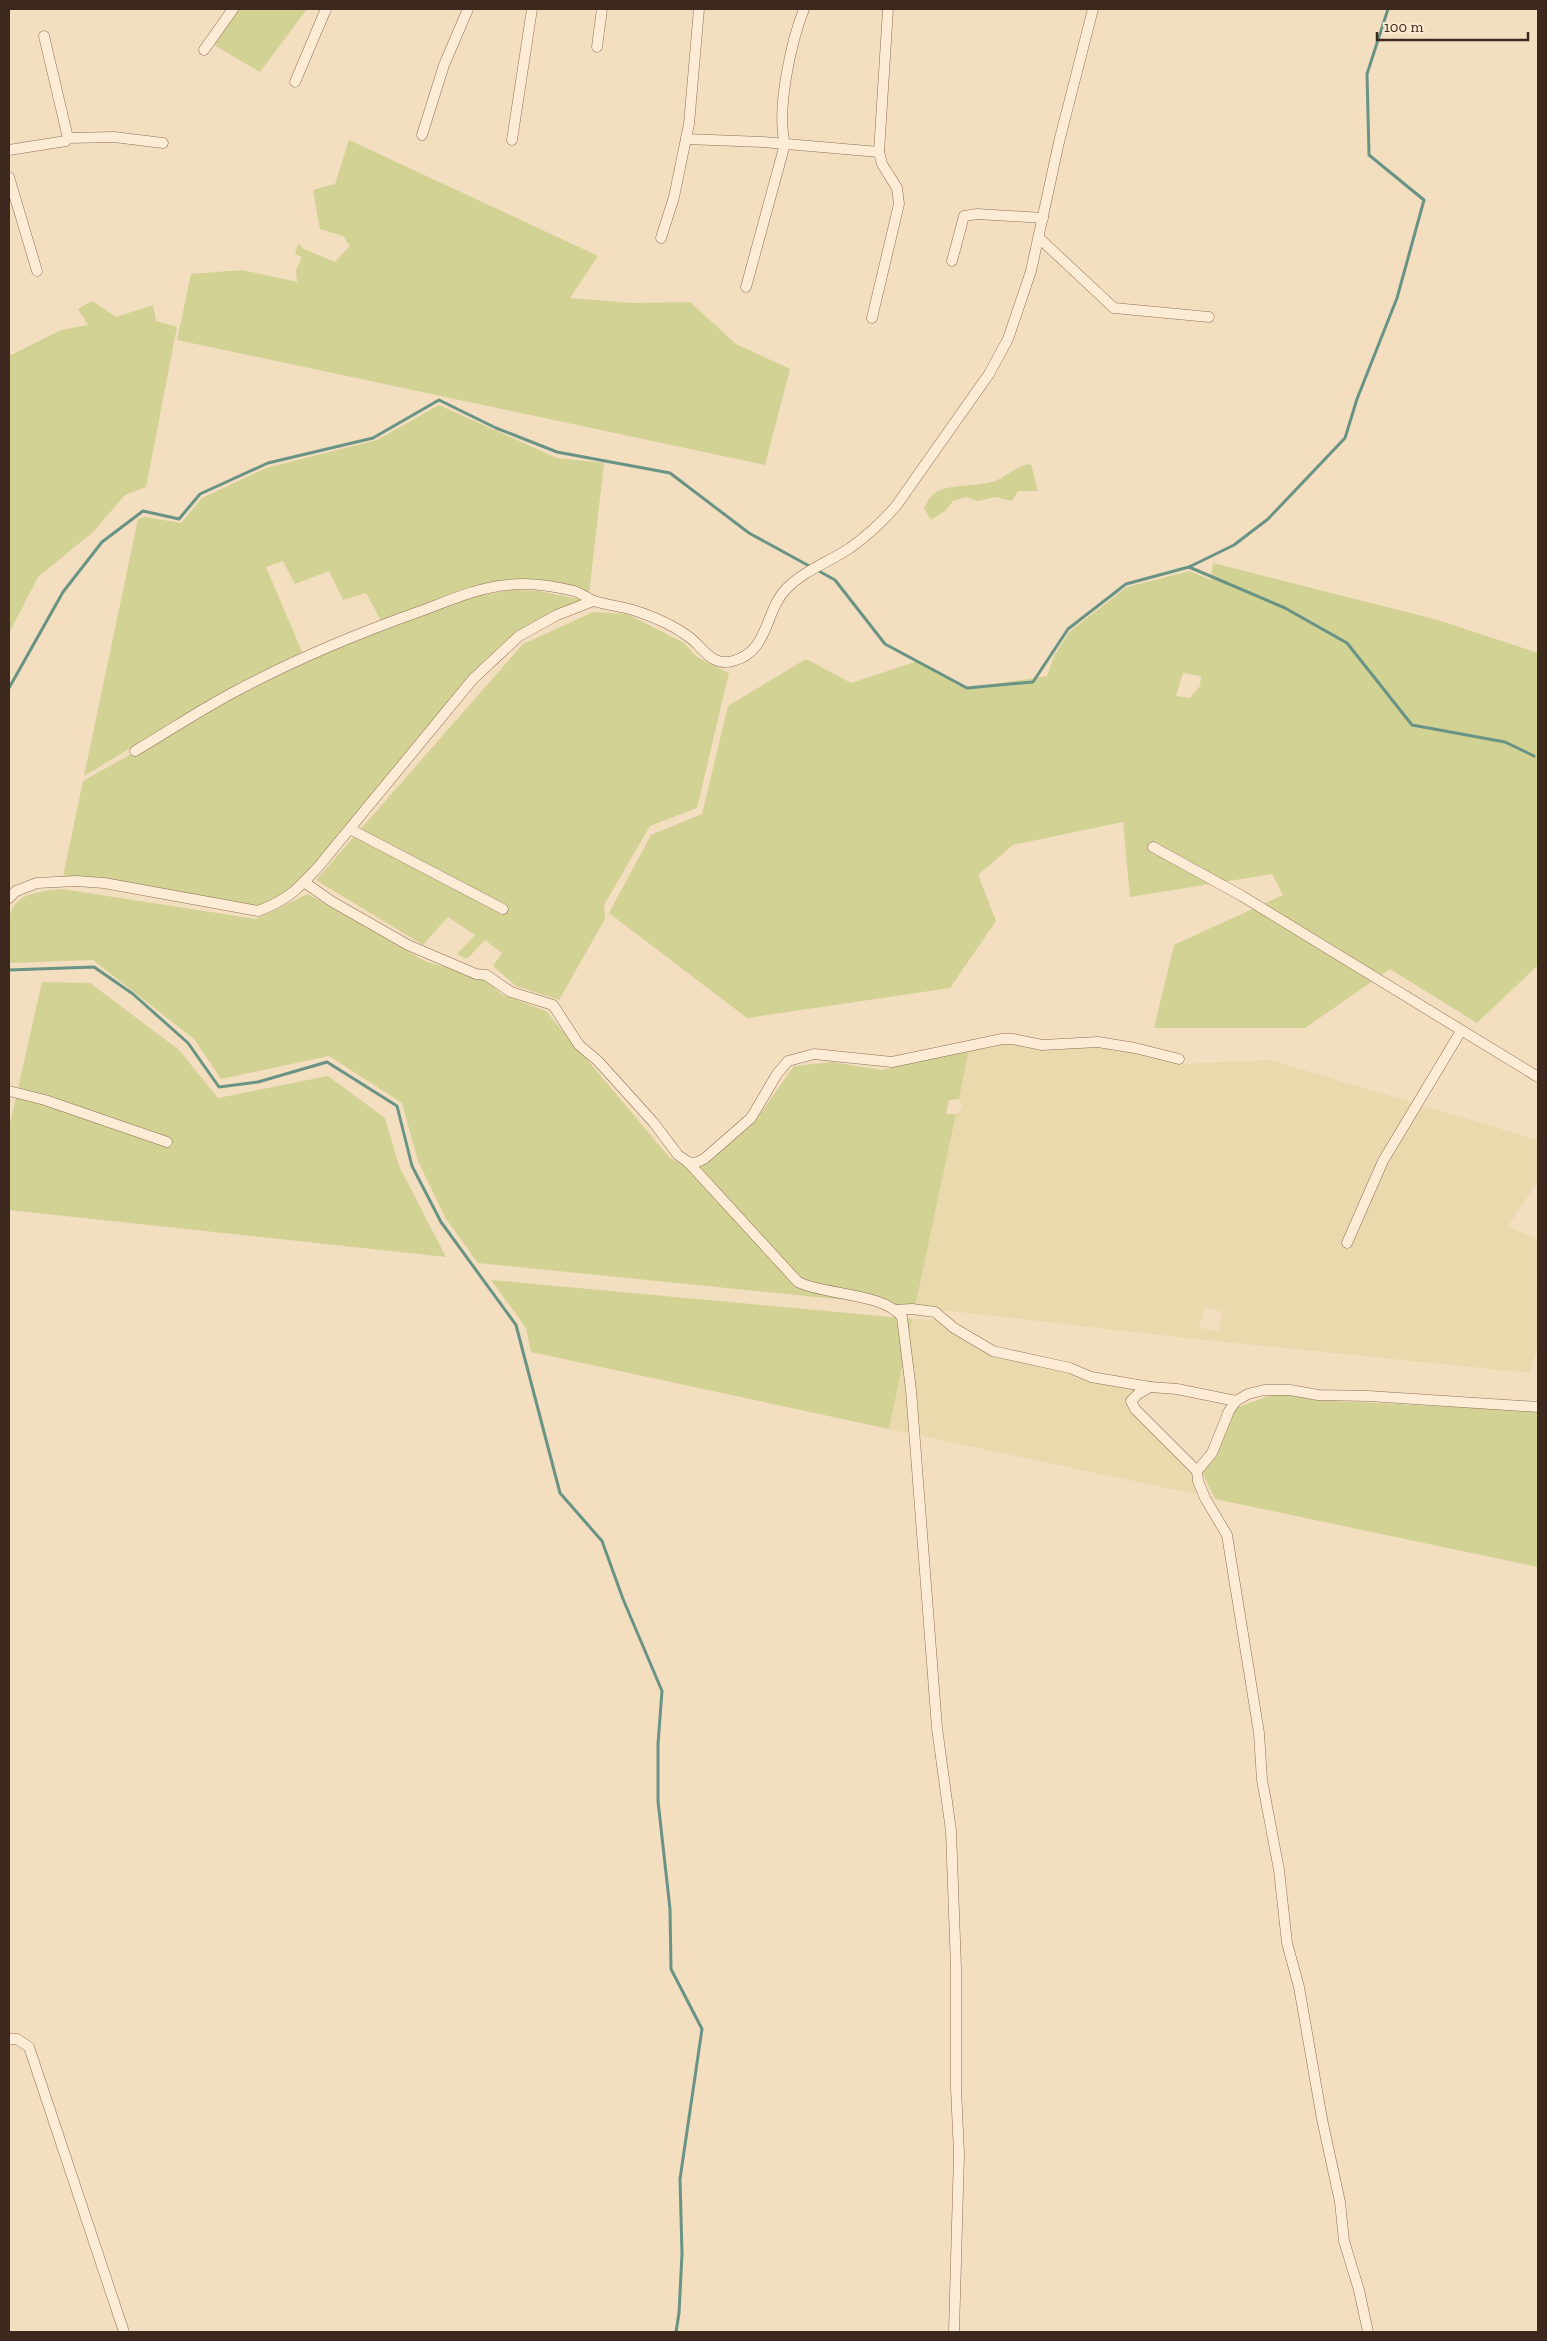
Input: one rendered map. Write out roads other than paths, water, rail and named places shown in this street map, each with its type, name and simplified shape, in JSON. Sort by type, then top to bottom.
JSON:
[{"type":"street","points":[[204,50],[233,9]]},
{"type":"street","points":[[295,82],[326,9]]},
{"type":"street","points":[[422,135],[444,65],[468,9]]},
{"type":"street","points":[[512,140],[532,9]]},
{"type":"street","points":[[597,47],[602,9]]},
{"type":"street","points":[[661,238],[674,197],[686,139],[699,9]]},
{"type":"street","points":[[746,287],[785,144],[782,132],[782,97],[804,9]]},
{"type":"street","points":[[872,318],[899,204],[897,188],[882,164],[879,152],[888,9]]},
{"type":"street","points":[[135,751],[238,690],[335,643],[466,593],[509,584],[575,591],[593,601],[632,609],[651,616],[688,637],[709,657],[726,662],[745,656],[757,645],[782,594],[807,572],[850,548],[887,516],[926,466],[988,374],[1008,339],[1018,314],[1039,238],[1059,142],[1093,9]]},
{"type":"street","points":[[44,36],[68,138]]},
{"type":"street","points":[[9,150],[66,141],[68,138],[114,137],[164,143]]},
{"type":"street","points":[[686,139],[785,144],[879,152]]},
{"type":"street","points":[[9,177],[37,271]]},
{"type":"street","points":[[952,261],[964,216],[978,214],[1043,218]]},
{"type":"street","points":[[1039,238],[1114,308],[1209,318]]},
{"type":"street","points":[[9,898],[16,891],[37,883],[76,881],[104,882],[258,911],[280,903],[304,882],[350,829],[473,679],[519,636],[557,615],[593,601]]},
{"type":"street","points":[[350,829],[503,909]]},
{"type":"street","points":[[1153,847],[1242,896],[1538,1077]]},
{"type":"street","points":[[304,882],[331,901],[408,946],[476,974],[486,975],[511,992],[553,1005],[579,1044],[598,1061],[654,1123],[678,1155],[688,1162],[798,1282],[807,1287],[854,1295],[895,1310],[912,1309],[935,1312],[954,1328],[993,1351],[1070,1368],[1091,1377],[1150,1387],[1177,1389],[1236,1401]]},
{"type":"street","points":[[1347,1243],[1383,1161],[1461,1031]]},
{"type":"street","points":[[688,1162],[695,1163],[704,1159],[751,1118],[777,1074],[788,1061],[814,1054],[892,1062],[1002,1039],[1013,1039],[1042,1045],[1098,1042],[1135,1048],[1179,1059]]},
{"type":"street","points":[[9,1091],[45,1100],[168,1142]]},
{"type":"street","points":[[895,1310],[902,1317],[911,1390],[937,1728],[951,1831],[956,1968],[956,2088],[959,2154],[954,2332]]},
{"type":"street","points":[[1150,1387],[1131,1401],[1135,1409],[1197,1471],[1198,1481],[1205,1498],[1227,1535],[1259,1734],[1262,1780],[1279,1870],[1287,1942],[1299,1987],[1322,2119],[1340,2202],[1344,2241],[1359,2290],[1368,2332]]},
{"type":"street","points":[[1197,1471],[1212,1452],[1228,1411],[1236,1401],[1248,1394],[1264,1390],[1290,1390],[1318,1395],[1368,1396],[1538,1407]]},
{"type":"street","points":[[9,2039],[17,2039],[28,2047],[124,2332]]},
{"type":"waterway","points":[[1388,9],[1367,74],[1369,155],[1424,200],[1397,298],[1357,399],[1345,438],[1268,519],[1234,545],[1189,567],[1285,608],[1347,643],[1412,725],[1505,742],[1534,756]]},
{"type":"waterway","points":[[9,688],[63,592],[102,542],[143,511],[179,519],[200,494],[268,463],[373,438],[439,400],[496,428],[557,452],[670,473],[749,533],[811,567]]},
{"type":"waterway","points":[[817,570],[835,580],[885,644],[967,688],[1033,682],[1068,629],[1126,584],[1189,567]]},
{"type":"waterway","points":[[9,970],[94,967],[133,994],[188,1043],[219,1087],[258,1082],[327,1062],[397,1106],[412,1166],[441,1222],[516,1325],[560,1493],[602,1541],[623,1599],[662,1691],[658,1744],[658,1801],[670,1909],[671,1969],[702,2029],[680,2179],[682,2254],[679,2313],[676,2332]]}]
